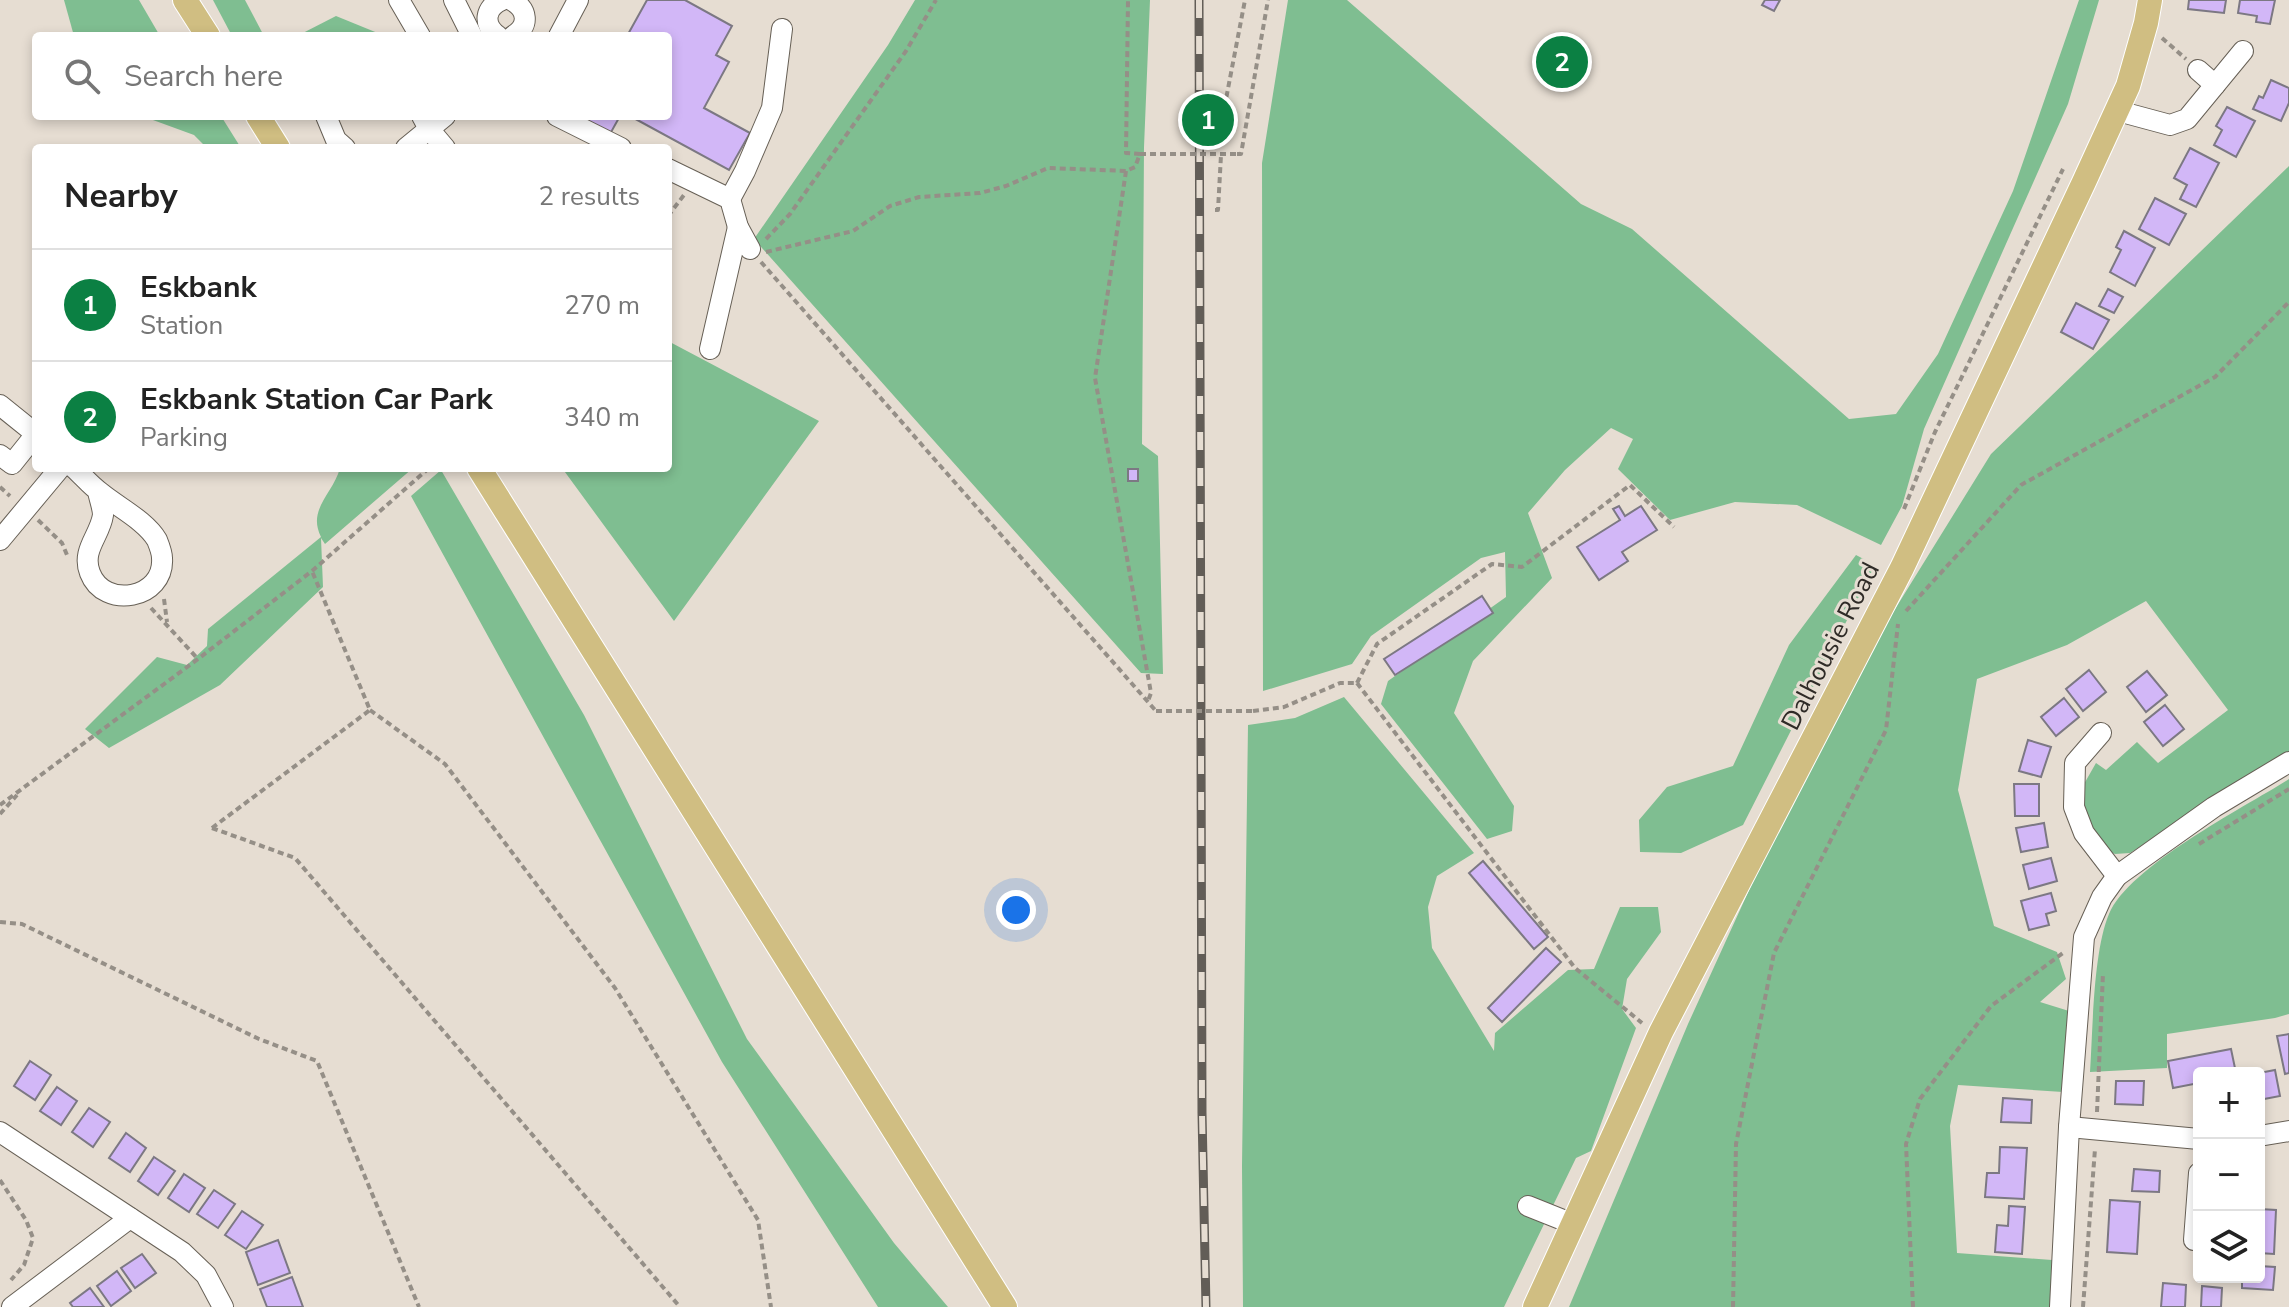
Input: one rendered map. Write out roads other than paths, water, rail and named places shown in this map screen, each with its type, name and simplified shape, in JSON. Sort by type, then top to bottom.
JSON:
[{"type":"main road","points":[[185,0],[205,32]]},
{"type":"main road","name":"Dalhousie Road","points":[[1535,1307],[1661,1032],[1925,521],[2118,111],[2148,12]]},
{"type":"main road","points":[[260,120],[276,144]]},
{"type":"main road","points":[[482,472],[1005,1307]]},
{"type":"street","points":[[399,0],[418,32]]},
{"type":"street","points":[[454,0],[470,32]]},
{"type":"street","points":[[494,32],[489,27],[487,15],[494,4],[502,0]]},
{"type":"street","points":[[511,0],[522,7],[520,28]]},
{"type":"street","points":[[520,28],[536,0]]},
{"type":"street","points":[[561,32],[578,0]]},
{"type":"street","points":[[752,252],[738,227],[730,199],[772,108],[782,29]]},
{"type":"street","points":[[2118,111],[2170,125],[2187,119],[2243,51]]},
{"type":"street","points":[[2198,70],[2215,85]]},
{"type":"street","points":[[328,120],[340,144]]},
{"type":"street","points":[[565,120],[613,144]]},
{"type":"street","points":[[409,144],[426,123],[442,144]]},
{"type":"street","points":[[672,171],[730,199]]},
{"type":"street","points":[[710,349],[738,227]]},
{"type":"street","points":[[0,405],[32,431]]},
{"type":"street","points":[[0,455],[12,464],[32,439]]},
{"type":"street","points":[[0,540],[57,472]]},
{"type":"street","points":[[78,472],[150,531],[158,542],[162,559],[160,571],[150,587],[139,594],[122,597],[109,593],[97,584],[90,573],[87,559],[103,514],[98,491]]},
{"type":"street","points":[[2101,733],[2075,763],[2074,807],[2084,833],[2117,876]]},
{"type":"street","points":[[2060,1307],[2069,1127],[2084,937],[2102,897],[2117,876],[2214,807],[2289,762]]},
{"type":"street","points":[[2069,1127],[2193,1138]]},
{"type":"street","points":[[2265,1135],[2289,1131]]},
{"type":"street","points":[[0,1132],[182,1252],[206,1275],[223,1307]]},
{"type":"street","points":[[1528,1206],[1573,1224]]},
{"type":"street","points":[[12,1307],[130,1218]]},
{"type":"railway","points":[[1199,0],[1202,1113],[1206,1307]]},
{"type":"place","name":"Eskbank Station Car Park","points":[[1562,62]]},
{"type":"place","name":"Eskbank","points":[[1208,120]]}]
